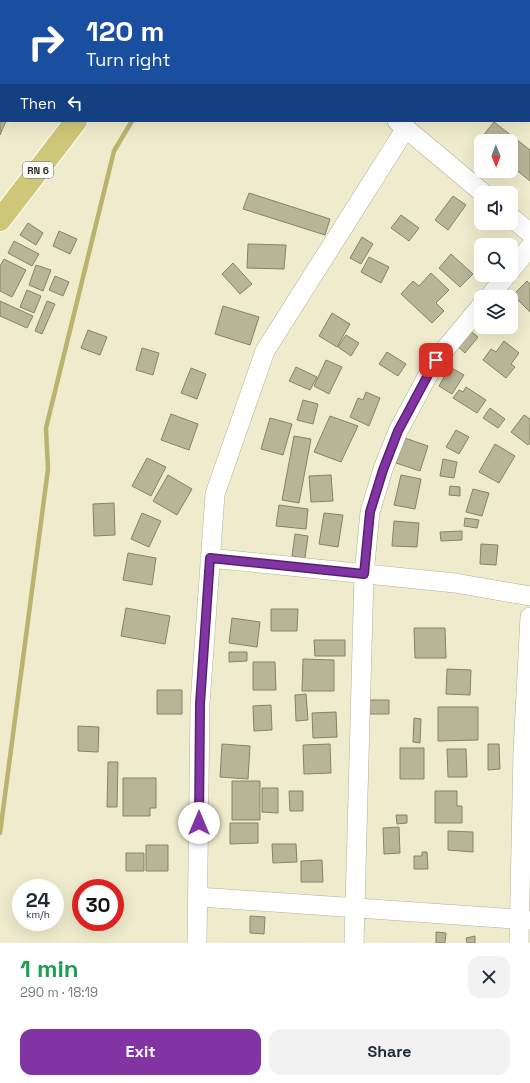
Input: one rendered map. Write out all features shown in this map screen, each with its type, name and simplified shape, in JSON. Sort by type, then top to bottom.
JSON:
[{"type":"main road","name":"RN 6","points":[[0,220],[75,122]]},
{"type":"street","points":[[197,943],[199,897],[200,704],[215,494],[265,351],[401,124],[475,186]]},
{"type":"street","points":[[518,222],[530,232]]},
{"type":"street","points":[[518,262],[530,247]]},
{"type":"street","points":[[495,290],[501,282]]},
{"type":"street","points":[[354,943],[364,574],[370,512],[383,470],[398,431],[436,360],[474,314]]},
{"type":"street","points":[[210,558],[455,583],[530,596]]},
{"type":"street","points":[[519,943],[525,920],[523,752],[530,617]]},
{"type":"street","points":[[199,897],[525,920]]},
{"type":"building","points":[[0,122],[6,122],[0,135]]},
{"type":"building","points":[[494,122],[509,134],[484,134]]},
{"type":"building","points":[[518,141],[530,150],[530,181],[518,171]]},
{"type":"building","points":[[249,193],[330,219],[325,235],[243,209]]},
{"type":"building","points":[[453,196],[466,205],[448,230],[435,220]]},
{"type":"building","points":[[401,215],[419,228],[409,241],[391,228]]},
{"type":"building","points":[[28,223],[43,233],[36,245],[20,235]]},
{"type":"building","points":[[59,231],[77,239],[70,254],[53,246]]},
{"type":"building","points":[[362,237],[373,244],[361,264],[350,258]]},
{"type":"building","points":[[14,241],[39,254],[32,266],[8,253]]},
{"type":"building","points":[[248,244],[286,245],[284,269],[247,268]]},
{"type":"building","points":[[451,254],[473,274],[460,287],[439,268]]},
{"type":"building","points":[[369,257],[389,267],[381,283],[361,272]]},
{"type":"building","points":[[4,259],[26,270],[12,297],[0,291],[0,266]]},
{"type":"building","points":[[233,263],[252,284],[240,294],[222,274]]},
{"type":"building","points":[[36,265],[51,270],[43,291],[29,285]]},
{"type":"building","points":[[431,273],[449,290],[436,303],[444,311],[432,323],[401,294],[413,281],[419,286]]},
{"type":"building","points":[[55,276],[69,282],[63,296],[49,290]]},
{"type":"building","points":[[527,281],[530,284],[530,312],[518,300],[518,290]]},
{"type":"building","points":[[27,290],[41,296],[34,313],[20,307]]},
{"type":"building","points":[[0,301],[33,316],[27,328],[0,316]]},
{"type":"building","points":[[47,301],[55,304],[42,334],[35,331]]},
{"type":"building","points":[[223,306],[259,317],[250,345],[215,334]]},
{"type":"building","points":[[332,313],[350,324],[337,347],[319,336]]},
{"type":"building","points":[[88,330],[107,337],[100,355],[81,348]]},
{"type":"building","points":[[469,330],[478,337],[465,353],[456,345]]},
{"type":"building","points":[[346,335],[359,343],[351,356],[338,347]]},
{"type":"building","points":[[504,341],[519,353],[511,364],[515,367],[506,378],[483,360],[491,349],[496,352]]},
{"type":"building","points":[[142,348],[159,353],[153,375],[136,370]]},
{"type":"building","points":[[387,352],[406,364],[398,376],[379,364]]},
{"type":"building","points":[[326,360],[342,367],[329,394],[314,386]]},
{"type":"building","points":[[296,367],[317,377],[310,390],[289,381]]},
{"type":"building","points":[[450,367],[464,375],[452,394],[439,386]]},
{"type":"building","points":[[191,368],[206,374],[197,399],[181,393]]},
{"type":"building","points":[[466,387],[486,400],[477,413],[453,398],[459,390],[463,392]]},
{"type":"building","points":[[366,392],[380,398],[369,426],[350,417],[358,398],[363,400]]},
{"type":"building","points":[[303,400],[318,404],[313,424],[297,420]]},
{"type":"building","points":[[490,408],[505,419],[498,428],[483,418]]},
{"type":"building","points":[[171,414],[198,424],[189,450],[161,440]]},
{"type":"building","points":[[524,415],[530,419],[530,443],[528,445],[511,432]]},
{"type":"building","points":[[330,416],[358,426],[341,462],[314,452]]},
{"type":"building","points":[[270,418],[292,424],[283,455],[261,449]]},
{"type":"building","points":[[456,430],[469,437],[459,454],[446,447]]},
{"type":"building","points":[[294,436],[311,439],[299,503],[282,500]]},
{"type":"building","points":[[405,438],[428,446],[420,471],[396,463]]},
{"type":"building","points":[[495,444],[515,456],[499,483],[479,472]]},
{"type":"building","points":[[147,458],[166,467],[151,496],[132,486]]},
{"type":"building","points":[[443,459],[457,462],[454,478],[440,476]]},
{"type":"building","points":[[168,475],[192,489],[177,515],[153,501]]},
{"type":"building","points":[[331,475],[333,501],[311,502],[309,476]]},
{"type":"building","points":[[401,475],[421,479],[415,509],[394,505]]},
{"type":"building","points":[[450,486],[460,487],[460,496],[449,495]]},
{"type":"building","points":[[473,489],[489,493],[482,516],[466,512]]},
{"type":"building","points":[[114,503],[115,535],[94,536],[93,504]]},
{"type":"building","points":[[279,505],[308,509],[306,529],[276,526]]},
{"type":"building","points":[[142,513],[161,521],[149,547],[131,539]]},
{"type":"building","points":[[324,513],[343,515],[338,547],[319,544]]},
{"type":"building","points":[[465,518],[479,520],[477,528],[464,526]]},
{"type":"building","points":[[394,521],[419,523],[417,547],[392,546]]},
{"type":"building","points":[[462,531],[462,540],[441,541],[440,532]]},
{"type":"building","points":[[295,534],[308,536],[305,558],[292,556]]},
{"type":"building","points":[[481,544],[498,545],[496,565],[480,564]]},
{"type":"building","points":[[128,553],[156,558],[152,585],[123,580]]},
{"type":"building","points":[[126,608],[170,616],[165,644],[121,636]]},
{"type":"building","points":[[271,609],[298,609],[297,631],[271,631]]},
{"type":"building","points":[[232,618],[260,622],[257,647],[229,643]]},
{"type":"building","points":[[414,628],[445,628],[446,658],[415,658]]},
{"type":"building","points":[[314,640],[345,640],[345,656],[315,656]]},
{"type":"building","points":[[229,652],[247,652],[247,661],[229,662]]},
{"type":"building","points":[[303,659],[334,660],[334,691],[302,691]]},
{"type":"building","points":[[253,662],[275,662],[276,690],[253,690]]},
{"type":"building","points":[[447,669],[471,670],[470,695],[446,694]]},
{"type":"building","points":[[157,690],[182,690],[182,714],[157,714]]},
{"type":"building","points":[[306,694],[308,720],[296,721],[295,695]]},
{"type":"building","points":[[367,700],[389,700],[389,714],[367,714]]},
{"type":"building","points":[[271,705],[272,730],[254,731],[253,706]]},
{"type":"building","points":[[438,707],[478,707],[478,740],[438,741]]},
{"type":"building","points":[[336,712],[337,737],[313,738],[312,713]]},
{"type":"building","points":[[414,718],[421,719],[420,743],[413,742]]},
{"type":"building","points":[[78,726],[99,727],[98,752],[78,751]]},
{"type":"building","points":[[222,744],[250,746],[248,779],[220,777]]},
{"type":"building","points":[[330,744],[331,773],[304,774],[303,745]]},
{"type":"building","points":[[488,744],[499,744],[500,769],[488,770]]},
{"type":"building","points":[[400,748],[424,748],[424,779],[400,779]]},
{"type":"building","points":[[447,749],[466,749],[467,777],[448,777]]},
{"type":"building","points":[[108,762],[118,762],[117,807],[107,807]]},
{"type":"building","points":[[123,778],[156,778],[156,808],[150,808],[150,816],[123,816]]},
{"type":"building","points":[[232,781],[260,781],[260,820],[232,820]]},
{"type":"building","points":[[262,788],[278,788],[278,813],[262,812]]},
{"type":"building","points":[[289,791],[303,791],[303,811],[290,811]]},
{"type":"building","points":[[435,791],[457,791],[457,806],[462,806],[462,823],[435,823]]},
{"type":"building","points":[[396,815],[407,815],[407,823],[397,824]]},
{"type":"building","points":[[230,823],[258,823],[258,843],[230,844]]},
{"type":"building","points":[[399,827],[400,853],[384,854],[383,828]]},
{"type":"building","points":[[448,831],[473,832],[473,852],[448,850]]},
{"type":"building","points":[[272,844],[296,844],[297,862],[273,863]]},
{"type":"building","points":[[146,845],[168,845],[168,871],[146,871]]},
{"type":"building","points":[[422,852],[427,852],[428,869],[414,869],[414,856],[422,856]]},
{"type":"building","points":[[126,853],[144,853],[144,871],[126,871]]},
{"type":"building","points":[[322,860],[323,882],[301,882],[301,861]]},
{"type":"building","points":[[250,916],[265,917],[264,934],[250,933]]},
{"type":"building","points":[[436,932],[446,933],[445,943],[436,943]]},
{"type":"building","points":[[475,936],[475,943],[467,943],[466,938]]},
{"type":"waterway","points":[[0,833],[48,469],[46,428],[114,151],[131,122]]},
{"type":"route","points":[[199,823],[200,704],[210,558],[364,574],[370,512],[383,470],[398,431],[436,360]]}]
